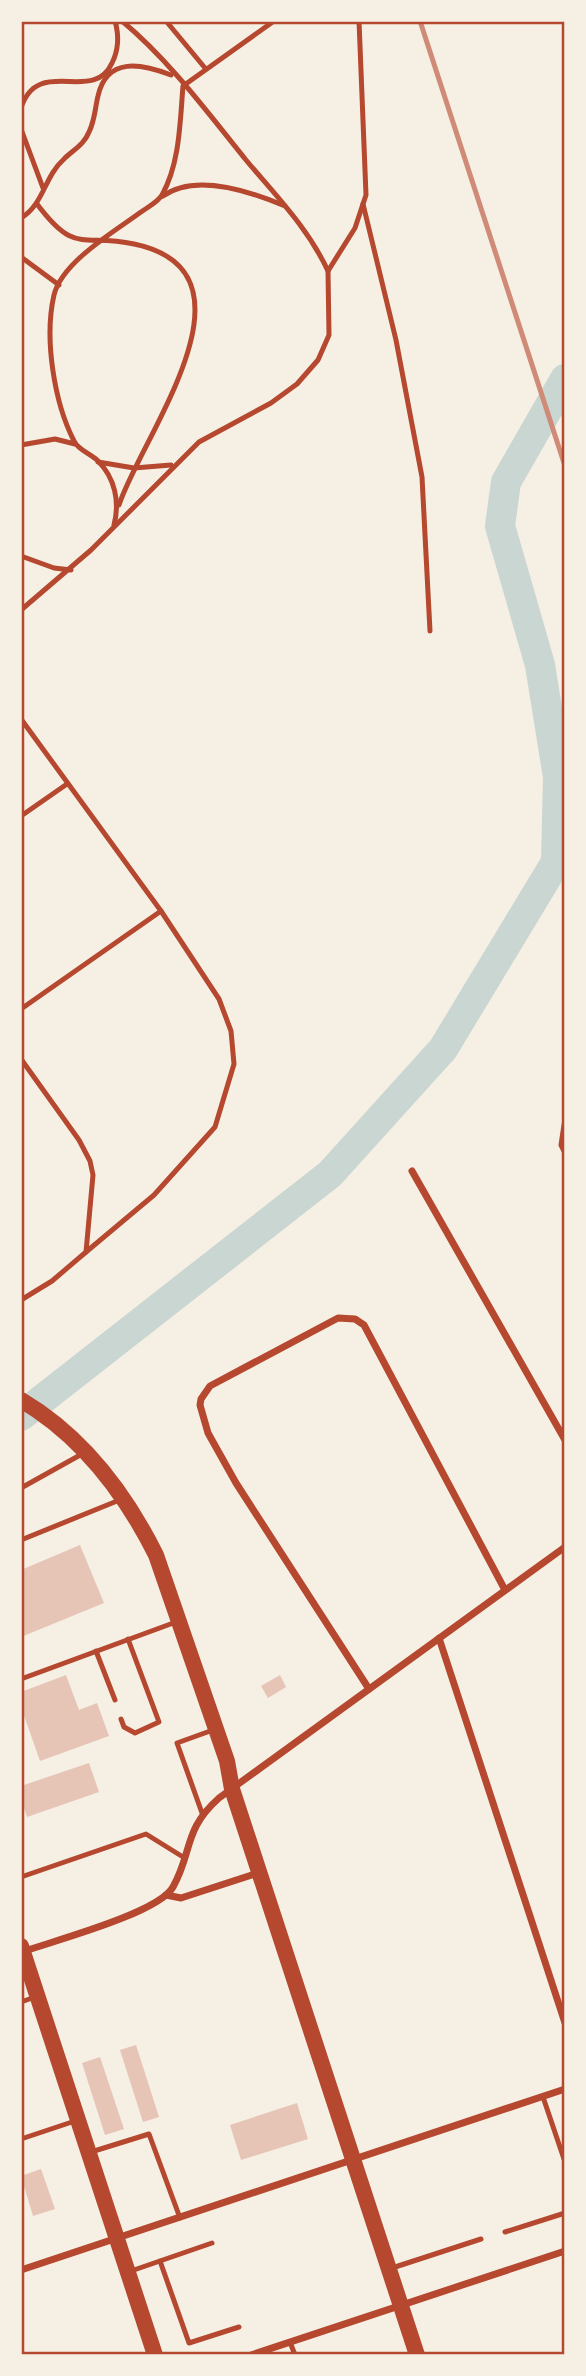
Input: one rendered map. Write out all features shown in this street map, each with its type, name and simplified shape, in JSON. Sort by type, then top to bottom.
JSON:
[{"type":"main road","points":[[21,1400],[65,1431],[85,1452],[124,1498],[156,1555],[227,1761],[232,1789],[417,2355]]},
{"type":"main road","points":[[22,1950],[155,2355]]},
{"type":"street","points":[[565,1125],[562,1145],[565,1151]]},
{"type":"street","points":[[412,1171],[565,1440]]},
{"type":"street","points":[[369,1689],[236,1483],[208,1433],[200,1405],[210,1386],[338,1318],[355,1319],[364,1325],[505,1590]]},
{"type":"street","points":[[22,1950],[123,1918],[166,1895],[176,1880],[202,1813],[565,1548]]},
{"type":"street","points":[[439,1638],[565,2023]]},
{"type":"street","points":[[166,1895],[181,1898],[259,1873]]},
{"type":"street","points":[[21,2270],[565,2089]]},
{"type":"street","points":[[251,2355],[565,2251]]},
{"type":"lane","points":[[43,188],[63,159],[78,149],[89,134],[99,93],[115,57],[119,34],[115,21]]},
{"type":"lane","points":[[21,610],[71,570],[174,464],[223,426],[271,403],[288,390],[318,360],[329,335],[328,271],[316,245],[288,207],[183,86],[122,21]]},
{"type":"lane","points":[[166,21],[205,68]]},
{"type":"lane","points":[[328,271],[355,228],[363,204],[365,183],[359,21]]},
{"type":"lane","points":[[161,197],[173,165],[183,86],[272,22]]},
{"type":"lane","points":[[21,108],[24,98],[37,84],[57,80],[96,81],[124,65],[143,65],[174,76]]},
{"type":"lane","points":[[21,129],[43,188],[42,197],[37,204],[21,218]]},
{"type":"lane","points":[[75,444],[62,407],[53,361],[51,327],[54,293],[68,271],[100,243],[168,192],[223,186],[248,191],[288,207]]},
{"type":"lane","points":[[37,204],[51,223],[70,237],[100,243],[128,242],[154,248],[172,259],[187,274],[193,289],[194,316],[181,376],[134,468],[113,528]]},
{"type":"lane","points":[[363,204],[396,340],[422,477],[430,632]]},
{"type":"lane","points":[[21,257],[59,285]]},
{"type":"lane","points":[[21,445],[55,439],[75,444],[99,462],[112,480],[119,508]]},
{"type":"lane","points":[[99,462],[134,468],[174,464]]},
{"type":"lane","points":[[21,556],[54,568],[71,570]]},
{"type":"lane","points":[[21,719],[161,911],[219,999],[231,1031],[234,1064],[215,1127],[154,1195],[52,1281],[21,1300]]},
{"type":"lane","points":[[21,816],[67,784]]},
{"type":"lane","points":[[21,1009],[161,911]]},
{"type":"lane","points":[[21,1059],[79,1140],[90,1161],[93,1175],[86,1252]]},
{"type":"lane","points":[[21,1488],[85,1452]]},
{"type":"lane","points":[[21,1540],[124,1498]]},
{"type":"lane","points":[[21,1679],[178,1620]]},
{"type":"lane","points":[[121,1719],[124,1727],[135,1732],[159,1722],[128,1639]]},
{"type":"lane","points":[[96,1651],[114,1700]]},
{"type":"lane","points":[[202,1813],[177,1743],[216,1729]]},
{"type":"lane","points":[[21,1877],[146,1834],[183,1857]]},
{"type":"lane","points":[[21,2001],[37,1996]]},
{"type":"lane","points":[[542,2097],[565,2162]]},
{"type":"lane","points":[[21,2138],[78,2120]]},
{"type":"lane","points":[[89,2153],[149,2134],[180,2218]]},
{"type":"lane","points":[[505,2232],[565,2213]]},
{"type":"lane","points":[[389,2269],[481,2239]]},
{"type":"lane","points":[[128,2272],[212,2243]]},
{"type":"lane","points":[[160,2261],[189,2343],[239,2327]]},
{"type":"lane","points":[[290,2342],[295,2355]]},
{"type":"building","points":[[80,1545],[104,1603],[21,1637],[21,1570]]},
{"type":"building","points":[[66,1675],[79,1710],[97,1703],[109,1736],[40,1761],[21,1707],[21,1692]]},
{"type":"building","points":[[280,1675],[286,1687],[268,1698],[261,1686]]},
{"type":"building","points":[[89,1763],[99,1792],[27,1817],[21,1799],[21,1786]]},
{"type":"building","points":[[136,2045],[159,2117],[143,2122],[120,2050]]},
{"type":"building","points":[[100,2057],[124,2129],[105,2135],[82,2063]]},
{"type":"building","points":[[297,2103],[308,2139],[241,2160],[230,2125]]},
{"type":"building","points":[[41,2169],[55,2209],[33,2216],[21,2176]]},
{"type":"waterway","points":[[21,1416],[330,1174],[443,1049],[556,862],[558,777],[540,665],[500,526],[506,482],[565,379]]},
{"type":"railway","points":[[420,21],[565,466]]}]
